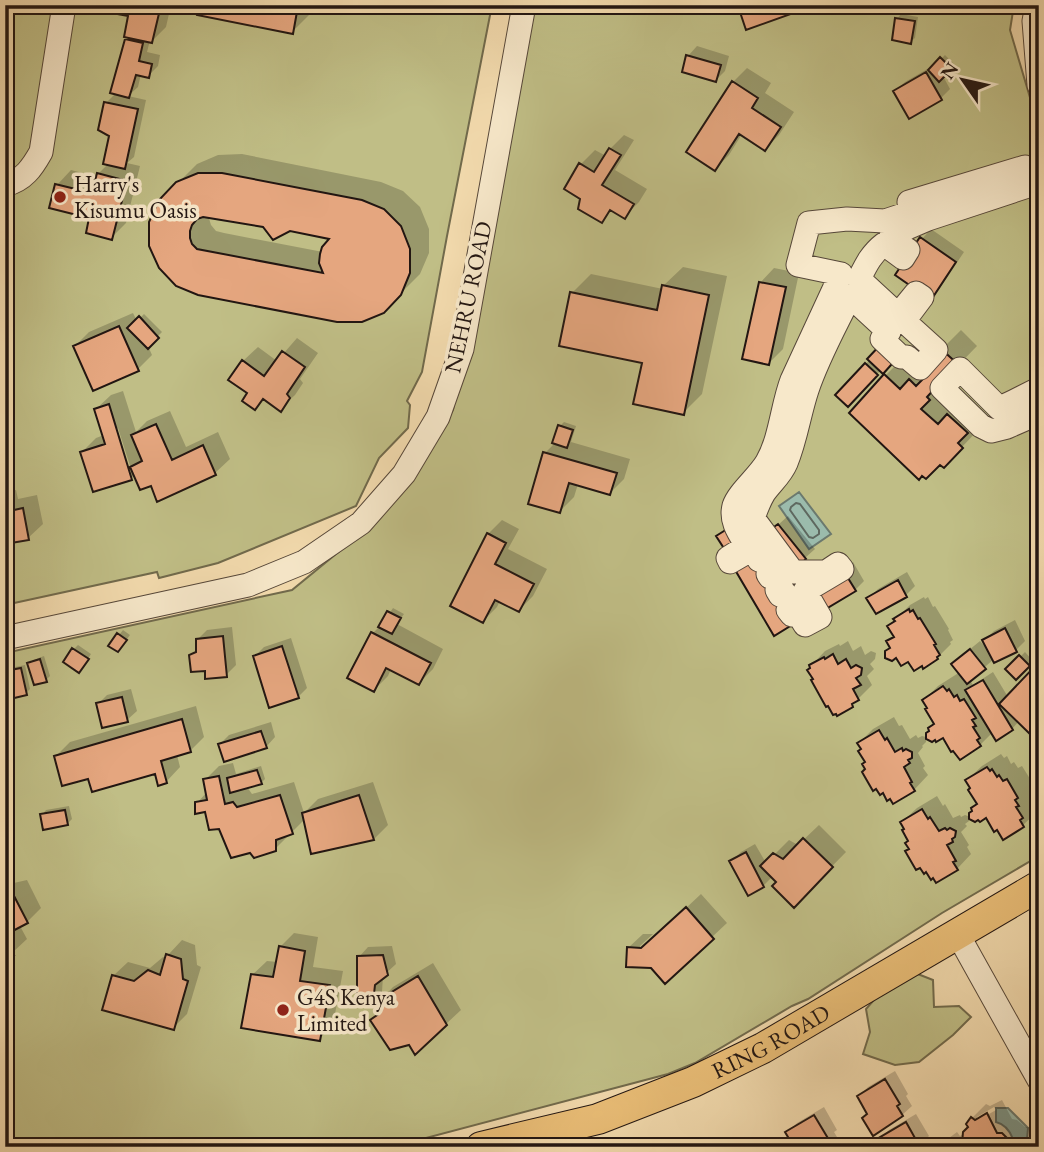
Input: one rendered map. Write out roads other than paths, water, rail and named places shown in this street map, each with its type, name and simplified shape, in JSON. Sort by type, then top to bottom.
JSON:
[{"type":"main road","name":"RING ROAD","points":[[481,1147],[598,1119],[693,1082],[763,1048],[1039,886]]},
{"type":"street","points":[[5,185],[29,173],[41,152],[64,5]]},
{"type":"street","name":"NEHRU ROAD","points":[[5,638],[248,585],[270,576],[304,562],[361,523],[404,474],[438,416],[462,349],[524,5]]},
{"type":"street","points":[[1037,5],[1034,21],[1039,85]]},
{"type":"street","points":[[1025,167],[1031,185],[907,228],[890,239],[908,250],[904,258],[884,244],[872,254],[865,266],[859,279],[898,315],[916,293],[922,297],[904,321],[936,350],[920,368],[882,339],[890,332],[850,296],[808,387],[799,415],[795,442],[784,468],[764,493],[753,518],[793,572],[826,572],[838,564],[842,569],[805,592],[820,617],[805,625],[797,612],[792,615],[788,610],[793,607],[784,592],[780,595],[777,590],[781,587],[774,575],[770,578],[768,574],[771,572],[763,558],[760,560],[757,556],[760,554],[756,547],[730,562],[728,558],[747,545],[733,522],[734,504],[768,460],[777,437],[785,397],[841,274],[798,265],[809,223],[847,219],[885,220],[912,212],[909,202],[1025,167]]},
{"type":"street","points":[[1039,389],[999,408],[960,369],[942,388],[981,426],[991,431],[1039,413]]},
{"type":"street","points":[[957,933],[1039,1080]]},
{"type":"water","points":[[799,492],[831,534],[809,549],[779,506]]},
{"type":"water","points":[[996,1108],[1008,1108],[1028,1128],[1027,1139],[1013,1139],[1002,1124],[996,1122]]},
{"type":"place","name":"Harry's Kisumu Oasis","points":[[60,197]]},
{"type":"place","name":"G4S Kenya Limited","points":[[283,1010]]}]
